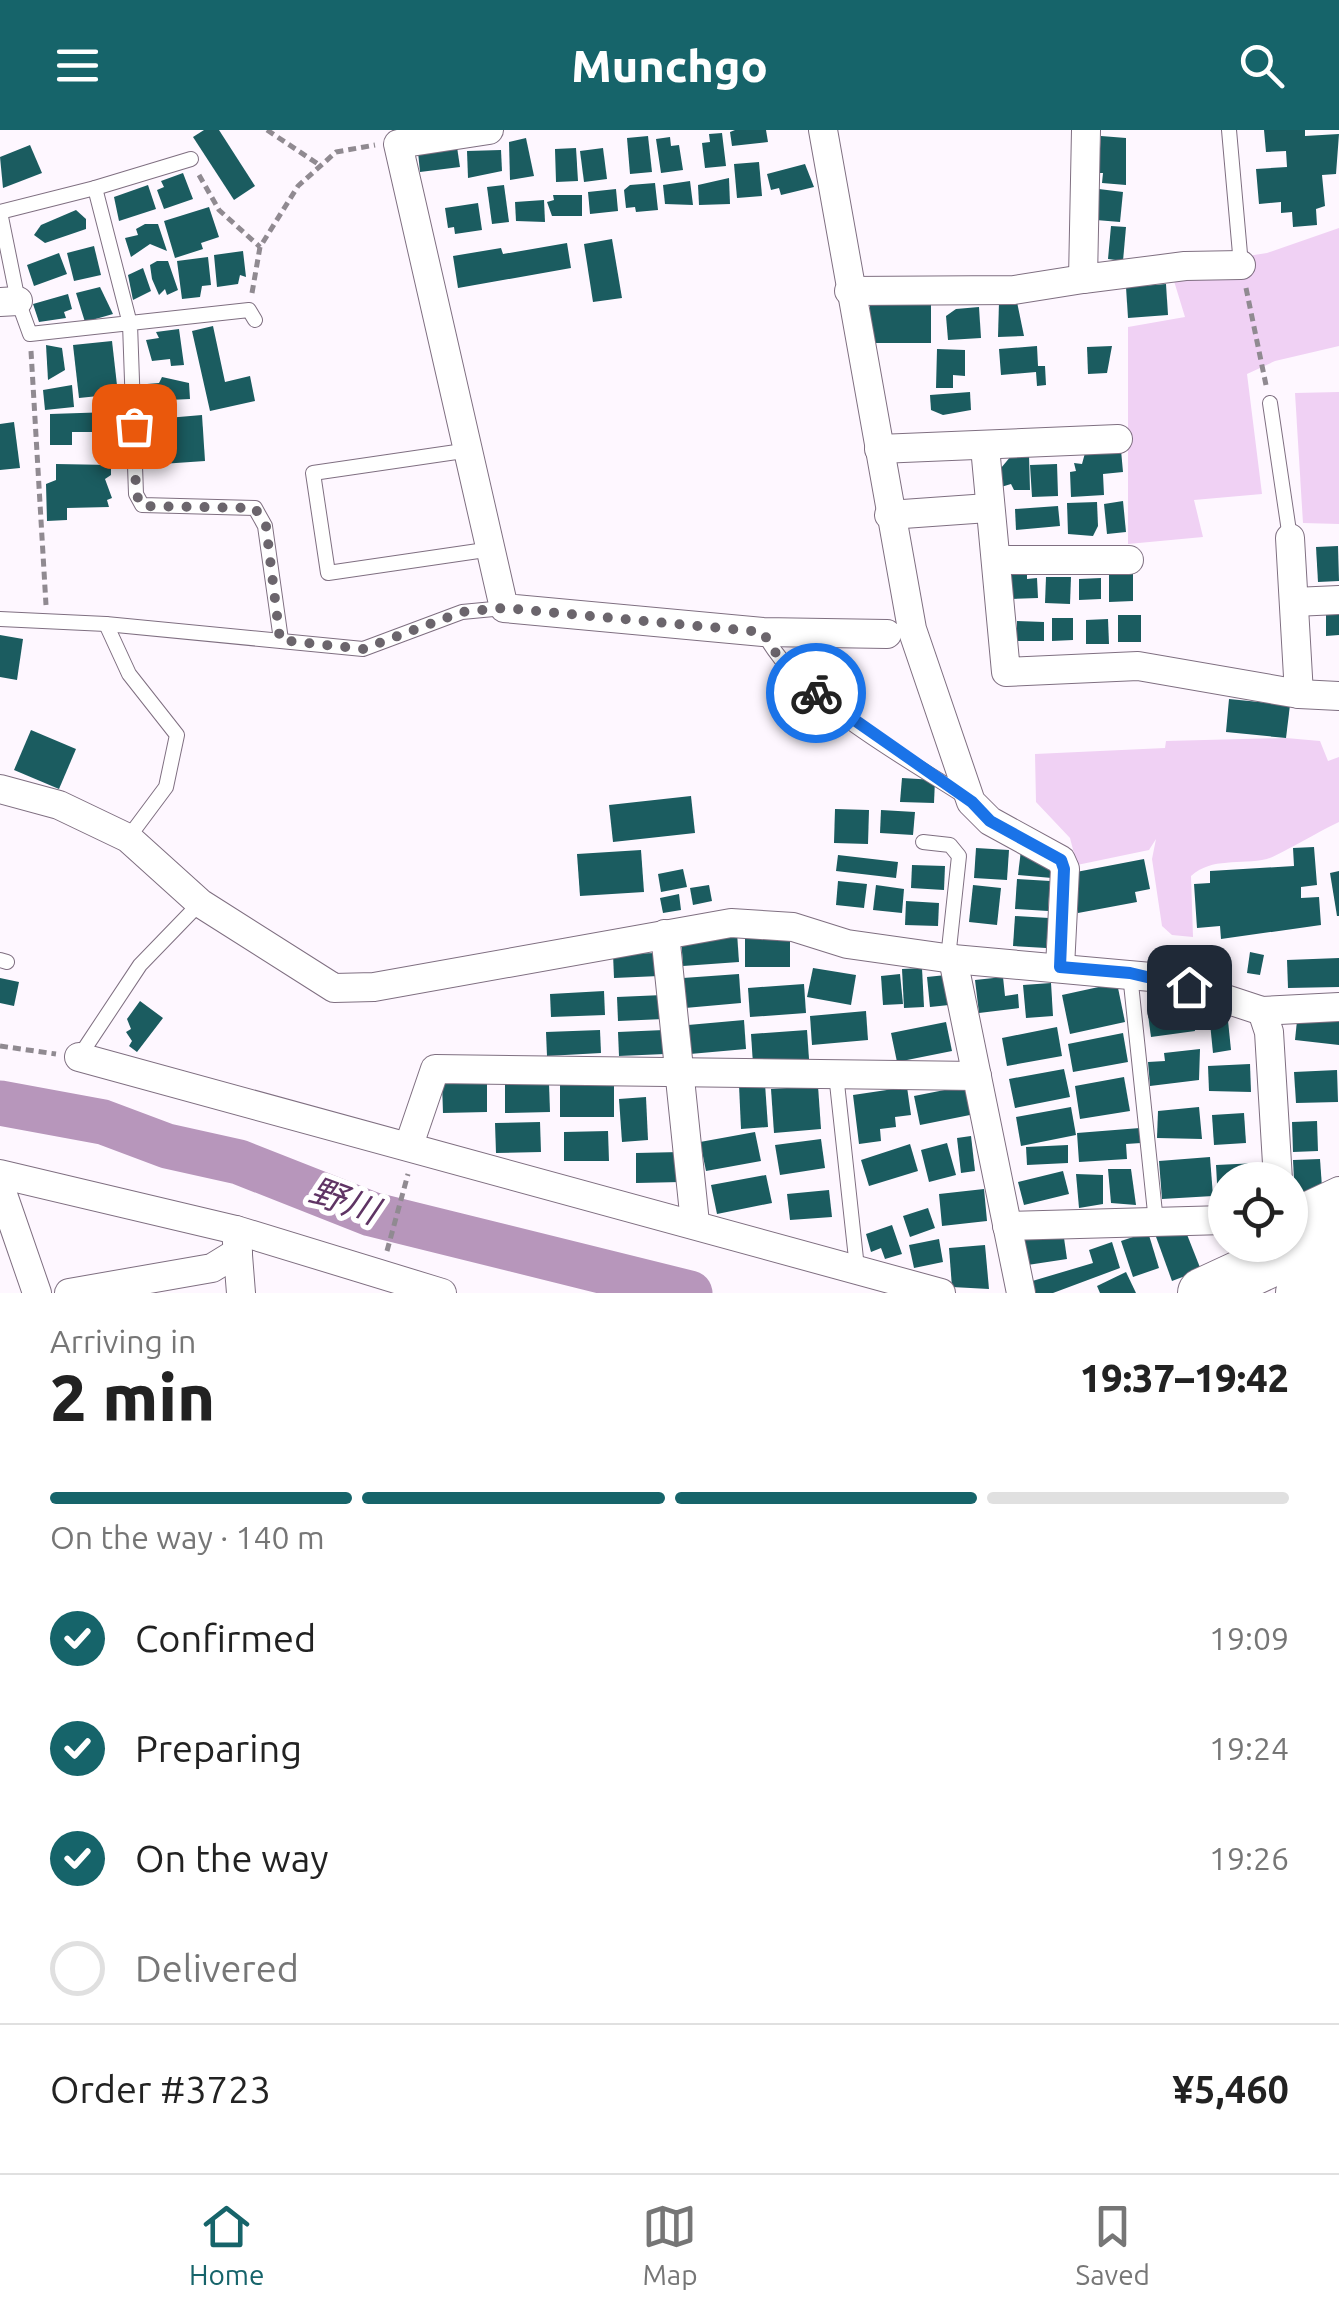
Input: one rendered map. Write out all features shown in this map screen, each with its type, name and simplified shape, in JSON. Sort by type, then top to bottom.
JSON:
[{"type":"highway","points":[[1203,1293],[1339,1230]]},
{"type":"highway","points":[[1300,1293],[1339,1275]]},
{"type":"street","points":[[489,130],[432,133],[398,144],[504,608],[763,632],[887,634]]},
{"type":"street","points":[[823,130],[912,630],[972,802],[990,821],[1061,860],[1064,869],[1060,967]]},
{"type":"street","points":[[1083,279],[1086,130]]},
{"type":"street","points":[[849,291],[1014,290],[1185,266],[1241,265]]},
{"type":"street","points":[[879,450],[1118,438]]},
{"type":"street","points":[[985,447],[1006,672],[1138,666],[1299,694],[1339,696]]},
{"type":"street","points":[[889,515],[988,508]]},
{"type":"street","points":[[1290,538],[1299,694]]},
{"type":"street","points":[[997,560],[1129,560]]},
{"type":"street","points":[[1294,602],[1339,600]]},
{"type":"street","points":[[0,789],[59,806],[128,838],[200,903],[334,988],[374,987],[731,923],[793,927],[847,944],[952,959],[1162,978],[1262,1011],[1339,1007]]},
{"type":"street","points":[[666,934],[694,1224]]},
{"type":"street","points":[[952,959],[1021,1293]]},
{"type":"street","points":[[1262,1011],[1269,1032],[1277,1162]]},
{"type":"street","points":[[79,1057],[410,1152],[694,1224],[941,1293]]},
{"type":"street","points":[[410,1152],[436,1069],[977,1076]]},
{"type":"street","points":[[0,1174],[381,1283],[442,1293]]},
{"type":"street","points":[[0,1186],[37,1293]]},
{"type":"street","points":[[1308,1206],[1339,1191]]},
{"type":"street","points":[[1008,1226],[1208,1220]]},
{"type":"street","points":[[69,1293],[212,1268],[237,1241]]},
{"type":"street","points":[[237,1241],[241,1293]]},
{"type":"lane","points":[[1229,130],[1241,265]]},
{"type":"lane","points":[[190,159],[0,212],[9,301],[30,334],[252,315]]},
{"type":"lane","points":[[96,188],[130,324],[136,494],[142,506],[255,508],[266,526],[280,640]]},
{"type":"lane","points":[[1270,403],[1290,538]]},
{"type":"lane","points":[[470,450],[313,474],[328,572],[492,549]]},
{"type":"lane","points":[[0,619],[106,624],[363,649],[462,612],[504,608]]},
{"type":"lane","points":[[106,624],[129,674],[178,735],[166,787],[128,838]]},
{"type":"lane","points":[[763,632],[773,650],[829,705],[972,802]]},
{"type":"lane","points":[[923,842],[950,845],[959,856],[949,948],[952,959]]},
{"type":"lane","points":[[79,1057],[140,965],[200,903]]},
{"type":"lane","points":[[1130,973],[1156,1222]]},
{"type":"lane","points":[[836,1074],[857,1268]]},
{"type":"path","points":[[268,130],[318,164]]},
{"type":"path","points":[[252,315],[260,247],[298,186],[318,164],[336,152],[398,144]]},
{"type":"path","points":[[190,159],[219,210],[260,247]]},
{"type":"path","points":[[1241,265],[1270,403]]},
{"type":"path","points":[[30,334],[47,623]]},
{"type":"path","points":[[0,1046],[79,1057]]},
{"type":"path","points":[[389,1244],[410,1152]]},
{"type":"shaded area","points":[[1339,228],[1339,346],[1275,361],[1247,374],[1262,494],[1194,500],[1203,537],[1128,544],[1128,327],[1185,317],[1170,268],[1267,253]]},
{"type":"shaded area","points":[[1339,392],[1339,524],[1303,523],[1295,393]]},
{"type":"shaded area","points":[[1166,741],[1320,741],[1328,761],[1339,757],[1339,822],[1267,859],[1208,866],[1191,876],[1193,937],[1172,935],[1162,926],[1152,859],[1156,839],[1149,850],[1077,865],[1070,838],[1036,802],[1035,754],[1165,748]]},
{"type":"building","points":[[204,130],[219,130],[255,186],[234,200],[193,137]]},
{"type":"building","points":[[766,130],[768,142],[732,146],[730,132]]},
{"type":"building","points":[[1264,130],[1305,130],[1305,136],[1339,134],[1336,174],[1322,175],[1325,206],[1316,209],[1317,225],[1293,227],[1292,212],[1281,213],[1281,202],[1259,204],[1256,169],[1287,167],[1286,151],[1266,152]]},
{"type":"building","points":[[722,133],[726,166],[705,168],[702,143],[710,142],[709,134]]},
{"type":"building","points":[[648,136],[652,172],[630,174],[627,138]]},
{"type":"building","points":[[1101,136],[1126,138],[1126,185],[1102,183],[1103,173],[1098,173]]},
{"type":"building","points":[[670,137],[671,146],[679,145],[683,170],[661,173],[656,139]]},
{"type":"building","points":[[526,138],[534,176],[510,180],[509,142]]},
{"type":"building","points":[[30,145],[42,173],[3,188],[0,157]]},
{"type":"building","points":[[457,147],[460,167],[420,172],[418,152]]},
{"type":"building","points":[[576,148],[578,181],[556,182],[555,149]]},
{"type":"building","points":[[603,148],[607,179],[584,182],[580,151]]},
{"type":"building","points":[[501,150],[502,171],[468,178],[467,151]]},
{"type":"building","points":[[759,162],[762,196],[737,198],[734,164]]},
{"type":"building","points":[[805,164],[814,187],[781,195],[779,188],[771,190],[767,174]]},
{"type":"building","points":[[183,173],[193,199],[164,209],[157,190],[164,187],[161,181]]},
{"type":"building","points":[[729,178],[730,204],[699,205],[698,185]]},
{"type":"building","points":[[690,181],[693,205],[665,204],[663,185]]},
{"type":"building","points":[[655,183],[658,210],[636,212],[635,207],[626,208],[624,190],[630,185]]},
{"type":"building","points":[[148,185],[156,209],[119,221],[114,197]]},
{"type":"building","points":[[504,185],[509,222],[492,224],[487,187]]},
{"type":"building","points":[[616,189],[618,211],[590,214],[588,192]]},
{"type":"building","points":[[1099,189],[1123,192],[1120,222],[1096,220]]},
{"type":"building","points":[[553,195],[582,195],[582,216],[552,216],[547,202],[554,200]]},
{"type":"building","points":[[544,200],[545,222],[516,221],[515,202]]},
{"type":"building","points":[[478,203],[482,230],[455,234],[454,227],[448,228],[445,208]]},
{"type":"building","points":[[209,207],[219,237],[201,243],[203,249],[175,258],[164,221]]},
{"type":"building","points":[[76,210],[86,219],[86,229],[45,243],[34,235],[41,225]]},
{"type":"building","points":[[158,224],[167,251],[150,244],[131,257],[125,238],[138,235],[136,229]]},
{"type":"building","points":[[1111,226],[1126,227],[1123,261],[1108,259]]},
{"type":"building","points":[[612,239],[622,298],[593,302],[584,244]]},
{"type":"building","points":[[567,243],[571,268],[458,288],[453,256],[501,248],[503,254]]},
{"type":"building","points":[[94,246],[101,275],[74,281],[67,253]]},
{"type":"building","points":[[243,251],[246,277],[240,275],[238,284],[217,287],[214,255]]},
{"type":"building","points":[[59,253],[67,274],[34,286],[27,265]]},
{"type":"building","points":[[208,257],[211,285],[202,286],[200,297],[182,299],[177,261]]},
{"type":"building","points":[[168,261],[178,290],[167,295],[165,289],[159,295],[150,265]]},
{"type":"building","points":[[143,268],[151,291],[133,300],[128,275]]},
{"type":"building","points":[[1166,284],[1168,315],[1128,318],[1126,287]]},
{"type":"building","points":[[100,287],[113,314],[85,322],[76,293]]},
{"type":"building","points":[[68,294],[72,309],[64,312],[66,318],[39,322],[33,304]]},
{"type":"building","points":[[999,302],[1017,302],[1024,336],[998,337]]},
{"type":"building","points":[[870,304],[931,304],[931,343],[870,343]]},
{"type":"building","points":[[979,307],[981,338],[948,340],[946,316],[956,309]]},
{"type":"building","points":[[213,326],[225,382],[250,376],[255,401],[210,411],[192,331]]},
{"type":"building","points":[[179,329],[184,365],[171,366],[170,359],[152,361],[146,340],[159,338],[156,332]]},
{"type":"building","points":[[112,341],[118,394],[79,398],[73,345]]},
{"type":"building","points":[[46,345],[62,348],[65,370],[48,380]]},
{"type":"building","points":[[1037,346],[1038,366],[1045,366],[1046,385],[1037,386],[1036,372],[1001,375],[999,349]]},
{"type":"building","points":[[1112,346],[1107,373],[1088,374],[1087,347]]},
{"type":"building","points":[[937,349],[965,350],[965,376],[953,375],[953,388],[936,388]]},
{"type":"building","points":[[162,377],[189,383],[190,399],[148,401],[147,384],[159,383]]},
{"type":"building","points":[[72,385],[74,407],[45,410],[43,390]]},
{"type":"building","points":[[970,392],[971,410],[943,415],[931,410],[930,395]]},
{"type":"building","points":[[111,412],[111,428],[103,429],[103,440],[93,440],[93,432],[72,432],[72,445],[50,445],[50,414]]},
{"type":"building","points":[[202,415],[205,461],[147,465],[144,420]]},
{"type":"building","points":[[14,422],[20,468],[0,470],[0,424]]},
{"type":"building","points":[[1121,450],[1123,472],[1103,474],[1104,495],[1071,497],[1070,472],[1076,471],[1074,463],[1082,464],[1085,453]]},
{"type":"building","points":[[1029,455],[1030,490],[1014,490],[1011,484],[1001,487],[1001,468],[1011,456]]},
{"type":"building","points":[[56,464],[111,465],[111,475],[105,479],[112,498],[107,500],[109,507],[67,508],[67,520],[47,521],[46,484],[56,480]]},
{"type":"building","points":[[1057,464],[1058,496],[1032,497],[1030,465]]},
{"type":"building","points":[[1123,501],[1126,532],[1107,534],[1104,504]]},
{"type":"building","points":[[1097,502],[1098,526],[1093,536],[1068,534],[1067,503]]},
{"type":"building","points":[[1058,506],[1060,526],[1016,530],[1015,509]]},
{"type":"building","points":[[1338,546],[1339,581],[1318,582],[1316,547]]},
{"type":"building","points":[[1027,571],[1027,579],[1037,578],[1038,598],[1010,599],[1009,572]]},
{"type":"building","points":[[1133,574],[1133,601],[1109,602],[1109,575]]},
{"type":"building","points":[[1046,577],[1071,577],[1070,604],[1045,603]]},
{"type":"building","points":[[1101,578],[1101,599],[1079,600],[1079,579]]},
{"type":"building","points":[[1326,612],[1339,612],[1339,635],[1326,636]]},
{"type":"building","points":[[1118,615],[1141,615],[1141,642],[1118,642]]},
{"type":"building","points":[[1052,618],[1073,618],[1073,640],[1052,641]]},
{"type":"building","points":[[1108,619],[1109,644],[1086,644],[1086,620]]},
{"type":"building","points":[[1017,621],[1044,622],[1044,641],[1017,641]]},
{"type":"building","points":[[0,635],[23,639],[17,680],[0,677]]},
{"type":"building","points":[[1229,699],[1290,705],[1286,738],[1226,732]]},
{"type":"building","points":[[31,730],[76,749],[59,789],[14,770]]},
{"type":"building","points":[[902,778],[935,780],[934,803],[900,802]]},
{"type":"building","points":[[691,796],[695,833],[613,842],[609,805]]},
{"type":"building","points":[[835,809],[869,810],[868,844],[834,843]]},
{"type":"building","points":[[881,810],[915,812],[913,835],[880,833]]},
{"type":"building","points":[[1314,847],[1317,885],[1301,887],[1301,898],[1319,897],[1321,925],[1221,939],[1220,926],[1197,928],[1194,884],[1210,883],[1210,871],[1294,866],[1293,848]]},
{"type":"building","points":[[976,848],[1009,850],[1007,880],[974,878]]},
{"type":"building","points":[[641,850],[644,892],[580,896],[577,854]]},
{"type":"building","points":[[1021,850],[1052,863],[1052,878],[1018,875]]},
{"type":"building","points":[[838,855],[898,862],[896,878],[836,871]]},
{"type":"building","points":[[1144,859],[1150,889],[1135,892],[1137,902],[1078,913],[1071,873]]},
{"type":"building","points":[[912,865],[945,866],[944,890],[911,888]]},
{"type":"building","points":[[683,869],[687,887],[661,892],[658,874]]},
{"type":"building","points":[[1339,871],[1339,916],[1337,916],[1330,873]]},
{"type":"building","points":[[1017,879],[1050,881],[1048,911],[1015,909]]},
{"type":"building","points":[[838,881],[867,884],[864,908],[836,905]]},
{"type":"building","points":[[709,885],[712,901],[693,905],[690,888]]},
{"type":"building","points":[[876,885],[904,889],[902,913],[873,910]]},
{"type":"building","points":[[973,885],[1001,888],[997,925],[969,922]]},
{"type":"building","points":[[679,894],[681,910],[663,913],[660,898]]},
{"type":"building","points":[[906,901],[939,903],[938,926],[905,925]]},
{"type":"building","points":[[1015,916],[1049,918],[1046,948],[1013,946]]},
{"type":"building","points":[[737,933],[739,962],[683,966],[681,937]]},
{"type":"building","points":[[745,937],[790,937],[790,967],[745,967]]},
{"type":"building","points":[[1250,952],[1264,955],[1260,975],[1247,973]]},
{"type":"building","points":[[659,953],[659,976],[614,978],[613,954]]},
{"type":"building","points":[[1339,958],[1339,987],[1288,988],[1287,960]]},
{"type":"building","points":[[813,968],[856,975],[851,1005],[807,997]]},
{"type":"building","points":[[922,968],[924,1007],[904,1008],[902,969]]},
{"type":"building","points":[[739,974],[741,1003],[685,1008],[683,978]]},
{"type":"building","points":[[900,974],[903,1004],[883,1005],[881,976]]},
{"type":"building","points":[[946,975],[949,1005],[930,1007],[927,977]]},
{"type":"building","points":[[1003,977],[1005,996],[1018,994],[1019,1008],[979,1013],[975,980]]},
{"type":"building","points":[[0,978],[19,982],[14,1006],[0,1003]]},
{"type":"building","points":[[1051,983],[1053,1016],[1026,1018],[1023,985]]},
{"type":"building","points":[[1117,983],[1125,1022],[1070,1034],[1062,995]]},
{"type":"building","points":[[804,984],[806,1013],[750,1017],[748,988]]},
{"type":"building","points":[[604,991],[605,1015],[551,1017],[550,994]]},
{"type":"building","points":[[663,995],[664,1019],[618,1021],[617,997]]},
{"type":"building","points":[[140,1001],[163,1018],[137,1052],[129,1046],[132,1041],[126,1032],[131,1029],[127,1019]]},
{"type":"building","points":[[1191,1001],[1195,1031],[1151,1037],[1147,1007]]},
{"type":"building","points":[[866,1011],[868,1040],[812,1045],[810,1016]]},
{"type":"building","points":[[1227,1011],[1231,1050],[1213,1053],[1209,1013]]},
{"type":"building","points":[[1298,1011],[1339,1015],[1339,1045],[1295,1040]]},
{"type":"building","points":[[744,1020],[746,1049],[690,1054],[688,1025]]},
{"type":"building","points":[[946,1022],[952,1051],[897,1062],[891,1033]]},
{"type":"building","points":[[1057,1027],[1062,1056],[1007,1066],[1002,1038]]},
{"type":"building","points":[[600,1030],[601,1053],[547,1056],[546,1032]]},
{"type":"building","points":[[664,1030],[665,1054],[619,1056],[618,1032]]},
{"type":"building","points":[[807,1030],[809,1059],[753,1064],[751,1034]]},
{"type":"building","points":[[1123,1033],[1128,1062],[1073,1072],[1068,1044]]},
{"type":"building","points":[[1200,1049],[1199,1080],[1150,1086],[1148,1062],[1165,1061],[1164,1053]]},
{"type":"building","points":[[1250,1064],[1251,1092],[1209,1091],[1208,1066]]},
{"type":"building","points":[[1064,1069],[1070,1097],[1015,1108],[1009,1079]]},
{"type":"building","points":[[1337,1070],[1338,1102],[1296,1103],[1294,1072]]},
{"type":"building","points":[[1124,1077],[1130,1111],[1080,1119],[1075,1086]]},
{"type":"building","points":[[560,1079],[614,1079],[614,1117],[560,1117]]},
{"type":"building","points":[[487,1082],[487,1112],[443,1113],[442,1083]]},
{"type":"building","points":[[505,1083],[549,1083],[550,1112],[505,1113]]},
{"type":"building","points":[[765,1084],[768,1127],[741,1129],[739,1085]]},
{"type":"building","points":[[970,1085],[975,1114],[920,1125],[914,1096]]},
{"type":"building","points":[[818,1086],[821,1129],[774,1133],[771,1089]]},
{"type":"building","points":[[907,1087],[911,1115],[895,1117],[896,1127],[880,1129],[881,1141],[859,1144],[853,1095]]},
{"type":"building","points":[[646,1097],[648,1140],[622,1142],[619,1099]]},
{"type":"building","points":[[1071,1107],[1076,1135],[1021,1146],[1016,1117]]},
{"type":"building","points":[[1199,1107],[1202,1139],[1157,1138],[1158,1111]]},
{"type":"building","points":[[1244,1113],[1246,1143],[1214,1145],[1212,1115]]},
{"type":"building","points":[[1317,1121],[1318,1151],[1293,1152],[1292,1122]]},
{"type":"building","points":[[540,1122],[541,1152],[496,1153],[495,1123]]},
{"type":"building","points":[[1140,1128],[1141,1143],[1126,1144],[1127,1159],[1079,1162],[1077,1133]]},
{"type":"building","points":[[608,1131],[609,1161],[564,1161],[564,1132]]},
{"type":"building","points":[[755,1132],[761,1161],[706,1171],[700,1142]]},
{"type":"building","points":[[971,1136],[975,1171],[961,1173],[957,1138]]},
{"type":"building","points":[[821,1139],[825,1168],[780,1175],[775,1145]]},
{"type":"building","points":[[947,1143],[956,1175],[929,1182],[921,1150]]},
{"type":"building","points":[[910,1144],[918,1171],[869,1186],[861,1160]]},
{"type":"building","points":[[1068,1145],[1068,1163],[1027,1165],[1026,1147]]},
{"type":"building","points":[[680,1152],[681,1182],[636,1183],[636,1153]]},
{"type":"building","points":[[1210,1157],[1208,1196],[1162,1199],[1159,1161]]},
{"type":"building","points":[[1320,1159],[1322,1187],[1308,1193],[1308,1162],[1293,1160]]},
{"type":"building","points":[[1108,1169],[1131,1169],[1136,1205],[1111,1203]]},
{"type":"building","points":[[1063,1171],[1069,1194],[1024,1205],[1018,1182]]},
{"type":"building","points":[[1076,1174],[1103,1175],[1103,1204],[1079,1208]]},
{"type":"building","points":[[766,1175],[772,1203],[717,1214],[711,1185]]},
{"type":"building","points":[[984,1189],[987,1221],[942,1226],[939,1194]]},
{"type":"building","points":[[829,1190],[832,1217],[790,1220],[787,1194]]},
{"type":"building","points":[[928,1208],[935,1228],[910,1237],[903,1216]]},
{"type":"building","points":[[892,1225],[902,1254],[885,1259],[881,1248],[871,1252],[866,1234]]},
{"type":"building","points":[[1063,1231],[1067,1259],[1021,1266],[1017,1238]]},
{"type":"building","points":[[1148,1232],[1159,1268],[1133,1277],[1121,1241]]},
{"type":"building","points":[[1186,1232],[1201,1270],[1172,1281],[1155,1234]]},
{"type":"building","points":[[939,1239],[943,1262],[914,1268],[909,1245]]},
{"type":"building","points":[[1112,1242],[1120,1268],[1053,1293],[1033,1293],[1029,1282],[1093,1263],[1089,1250]]},
{"type":"building","points":[[985,1245],[989,1289],[952,1287],[949,1248]]},
{"type":"building","points":[[1126,1272],[1136,1293],[1100,1293],[1097,1286]]},
{"type":"waterway","name":"野川","points":[[0,1103],[103,1122],[167,1146],[239,1162],[371,1214],[690,1293]]},
{"type":"way so far","points":[[134,426],[136,494],[142,506],[255,508],[266,526],[280,640],[363,649],[462,612],[504,608],[763,632],[773,650],[816,693]]},
{"type":"route","points":[[816,693],[972,802],[990,821],[1061,860],[1064,869],[1060,967],[1130,973],[1189,987]]}]
